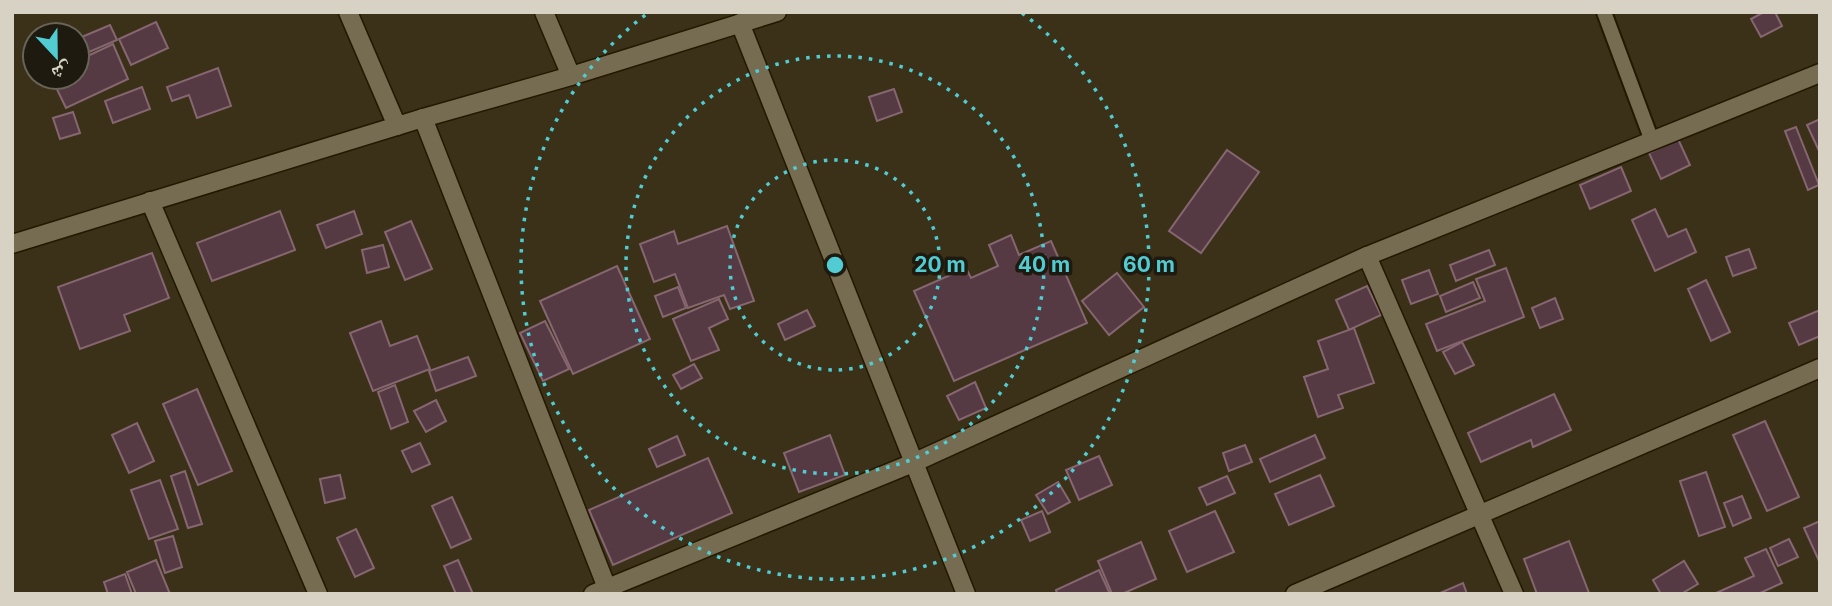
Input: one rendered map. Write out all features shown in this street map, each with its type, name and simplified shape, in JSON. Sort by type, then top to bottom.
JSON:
[{"type":"street","points":[[348,12],[397,126]]},
{"type":"street","points":[[544,12],[571,76]]},
{"type":"street","points":[[12,244],[777,12]]},
{"type":"street","points":[[740,23],[966,594]]},
{"type":"street","points":[[423,118],[600,591],[913,463],[1367,256],[1820,74]]},
{"type":"street","points":[[150,201],[318,594]]},
{"type":"street","points":[[1367,256],[1514,594]]},
{"type":"street","points":[[1295,594],[1820,368]]},
{"type":"lane","points":[[1604,12],[1651,141]]},
{"type":"building","points":[[1764,12],[1775,12],[1782,26],[1761,37],[1751,19]]},
{"type":"building","points":[[156,22],[168,48],[131,65],[119,39]]},
{"type":"building","points":[[110,25],[117,40],[91,51],[91,33]]},
{"type":"building","points":[[113,44],[128,79],[66,108],[58,91],[91,91],[91,54]]},
{"type":"building","points":[[218,68],[231,106],[197,118],[189,95],[172,101],[167,87]]},
{"type":"building","points":[[142,87],[150,109],[113,123],[105,101]]},
{"type":"building","points":[[894,89],[902,112],[877,121],[869,97]]},
{"type":"building","points":[[73,112],[80,133],[60,139],[53,118]]},
{"type":"building","points":[[1820,119],[1820,153],[1807,125]]},
{"type":"building","points":[[1796,127],[1819,185],[1808,190],[1785,131]]},
{"type":"building","points":[[1678,139],[1690,165],[1661,179],[1649,153]]},
{"type":"building","points":[[1227,150],[1259,172],[1201,253],[1169,231]]},
{"type":"building","points":[[1621,167],[1631,191],[1590,209],[1580,185]]},
{"type":"building","points":[[1655,209],[1668,237],[1686,229],[1696,252],[1655,271],[1632,220]]},
{"type":"building","points":[[280,211],[295,250],[212,281],[197,243]]},
{"type":"building","points":[[354,211],[362,234],[326,248],[317,225]]},
{"type":"building","points":[[411,221],[432,269],[405,280],[385,232]]},
{"type":"building","points":[[727,226],[754,301],[730,309],[724,295],[688,308],[675,274],[654,282],[640,244],[674,231],[678,244]]},
{"type":"building","points":[[1011,235],[1019,255],[1051,241],[1087,323],[954,381],[914,291],[966,268],[971,278],[998,266],[989,245]]},
{"type":"building","points":[[383,245],[389,267],[367,273],[362,250]]},
{"type":"building","points":[[1749,249],[1756,268],[1733,276],[1726,257]]},
{"type":"building","points":[[1489,250],[1495,265],[1456,281],[1450,265]]},
{"type":"building","points":[[152,253],[169,298],[124,315],[130,331],[80,349],[58,287]]},
{"type":"building","points":[[617,266],[650,339],[573,374],[540,301]]},
{"type":"building","points":[[1506,268],[1524,317],[1437,351],[1426,324],[1485,301],[1476,279]]},
{"type":"building","points":[[1429,270],[1438,294],[1411,304],[1402,280]]},
{"type":"building","points":[[1117,273],[1144,307],[1109,335],[1082,301]]},
{"type":"building","points":[[1706,280],[1730,332],[1711,341],[1688,289]]},
{"type":"building","points":[[1473,282],[1480,298],[1446,312],[1440,296]]},
{"type":"building","points":[[1367,286],[1381,315],[1349,330],[1336,300]]},
{"type":"building","points":[[678,287],[686,308],[663,317],[655,296]]},
{"type":"building","points":[[1555,298],[1563,319],[1540,328],[1532,308]]},
{"type":"building","points":[[719,299],[728,319],[709,328],[719,350],[691,361],[673,319]]},
{"type":"building","points":[[807,310],[815,326],[785,340],[778,324]]},
{"type":"building","points":[[1820,310],[1820,336],[1799,345],[1789,323]]},
{"type":"building","points":[[381,321],[390,346],[417,336],[430,369],[373,391],[350,333]]},
{"type":"building","points":[[545,321],[569,369],[543,381],[520,333]]},
{"type":"building","points":[[1354,328],[1374,383],[1338,395],[1343,408],[1318,417],[1304,377],[1328,369],[1318,341]]},
{"type":"building","points":[[1462,342],[1474,365],[1455,374],[1443,352]]},
{"type":"building","points":[[468,357],[476,376],[436,391],[429,371]]},
{"type":"building","points":[[694,364],[702,378],[681,389],[673,375]]},
{"type":"building","points":[[975,382],[986,408],[959,420],[947,396]]},
{"type":"building","points":[[395,385],[408,422],[391,429],[378,392]]},
{"type":"building","points":[[197,389],[232,471],[198,485],[163,404]]},
{"type":"building","points":[[1554,394],[1571,430],[1533,447],[1531,440],[1481,462],[1468,433]]},
{"type":"building","points":[[436,400],[446,421],[426,432],[414,411]]},
{"type":"building","points":[[1765,421],[1799,497],[1767,511],[1733,435]]},
{"type":"building","points":[[137,423],[154,461],[129,473],[112,435]]},
{"type":"building","points":[[830,435],[845,475],[799,492],[784,453]]},
{"type":"building","points":[[1315,435],[1325,458],[1270,482],[1260,459]]},
{"type":"building","points":[[677,436],[685,455],[657,467],[649,449]]},
{"type":"building","points":[[420,443],[430,464],[412,472],[402,451]]},
{"type":"building","points":[[1245,445],[1252,462],[1229,471],[1223,453]]},
{"type":"building","points":[[1099,456],[1112,485],[1079,500],[1066,470]]},
{"type":"building","points":[[708,458],[732,513],[613,565],[589,510]]},
{"type":"building","points":[[185,471],[202,524],[188,528],[171,476]]},
{"type":"building","points":[[1706,472],[1725,527],[1699,536],[1680,481]]},
{"type":"building","points":[[340,475],[345,498],[325,503],[320,479]]},
{"type":"building","points":[[1320,475],[1334,506],[1289,525],[1275,494]]},
{"type":"building","points":[[1227,476],[1235,493],[1207,505],[1199,488]]},
{"type":"building","points":[[160,480],[178,529],[149,539],[131,490]]},
{"type":"building","points":[[1058,482],[1070,502],[1048,514],[1036,495]]},
{"type":"building","points":[[1742,496],[1751,518],[1733,526],[1724,503]]},
{"type":"building","points":[[452,497],[471,539],[451,548],[432,506]]},
{"type":"building","points":[[1042,511],[1050,532],[1030,541],[1021,520]]},
{"type":"building","points":[[1215,511],[1234,552],[1187,572],[1169,531]]},
{"type":"building","points":[[1820,521],[1820,563],[1804,528]]},
{"type":"building","points":[[356,529],[374,568],[355,577],[337,538]]},
{"type":"building","points":[[173,536],[182,567],[165,573],[155,541]]},
{"type":"building","points":[[1789,539],[1798,557],[1778,566],[1770,548]]},
{"type":"building","points":[[1569,541],[1589,593],[1537,594],[1524,559]]},
{"type":"building","points":[[1141,542],[1156,579],[1122,594],[1112,594],[1098,561]]},
{"type":"building","points":[[1766,549],[1782,583],[1758,594],[1714,594],[1754,576],[1745,558]]},
{"type":"building","points":[[156,560],[170,594],[136,594],[127,572]]},
{"type":"building","points":[[458,560],[473,594],[456,594],[444,566]]},
{"type":"building","points":[[1684,561],[1698,584],[1681,594],[1661,594],[1653,580]]},
{"type":"building","points":[[1099,570],[1110,594],[1057,594],[1056,590]]},
{"type":"building","points":[[125,574],[132,594],[108,594],[104,582]]},
{"type":"building","points":[[1463,583],[1467,594],[1438,594]]}]
